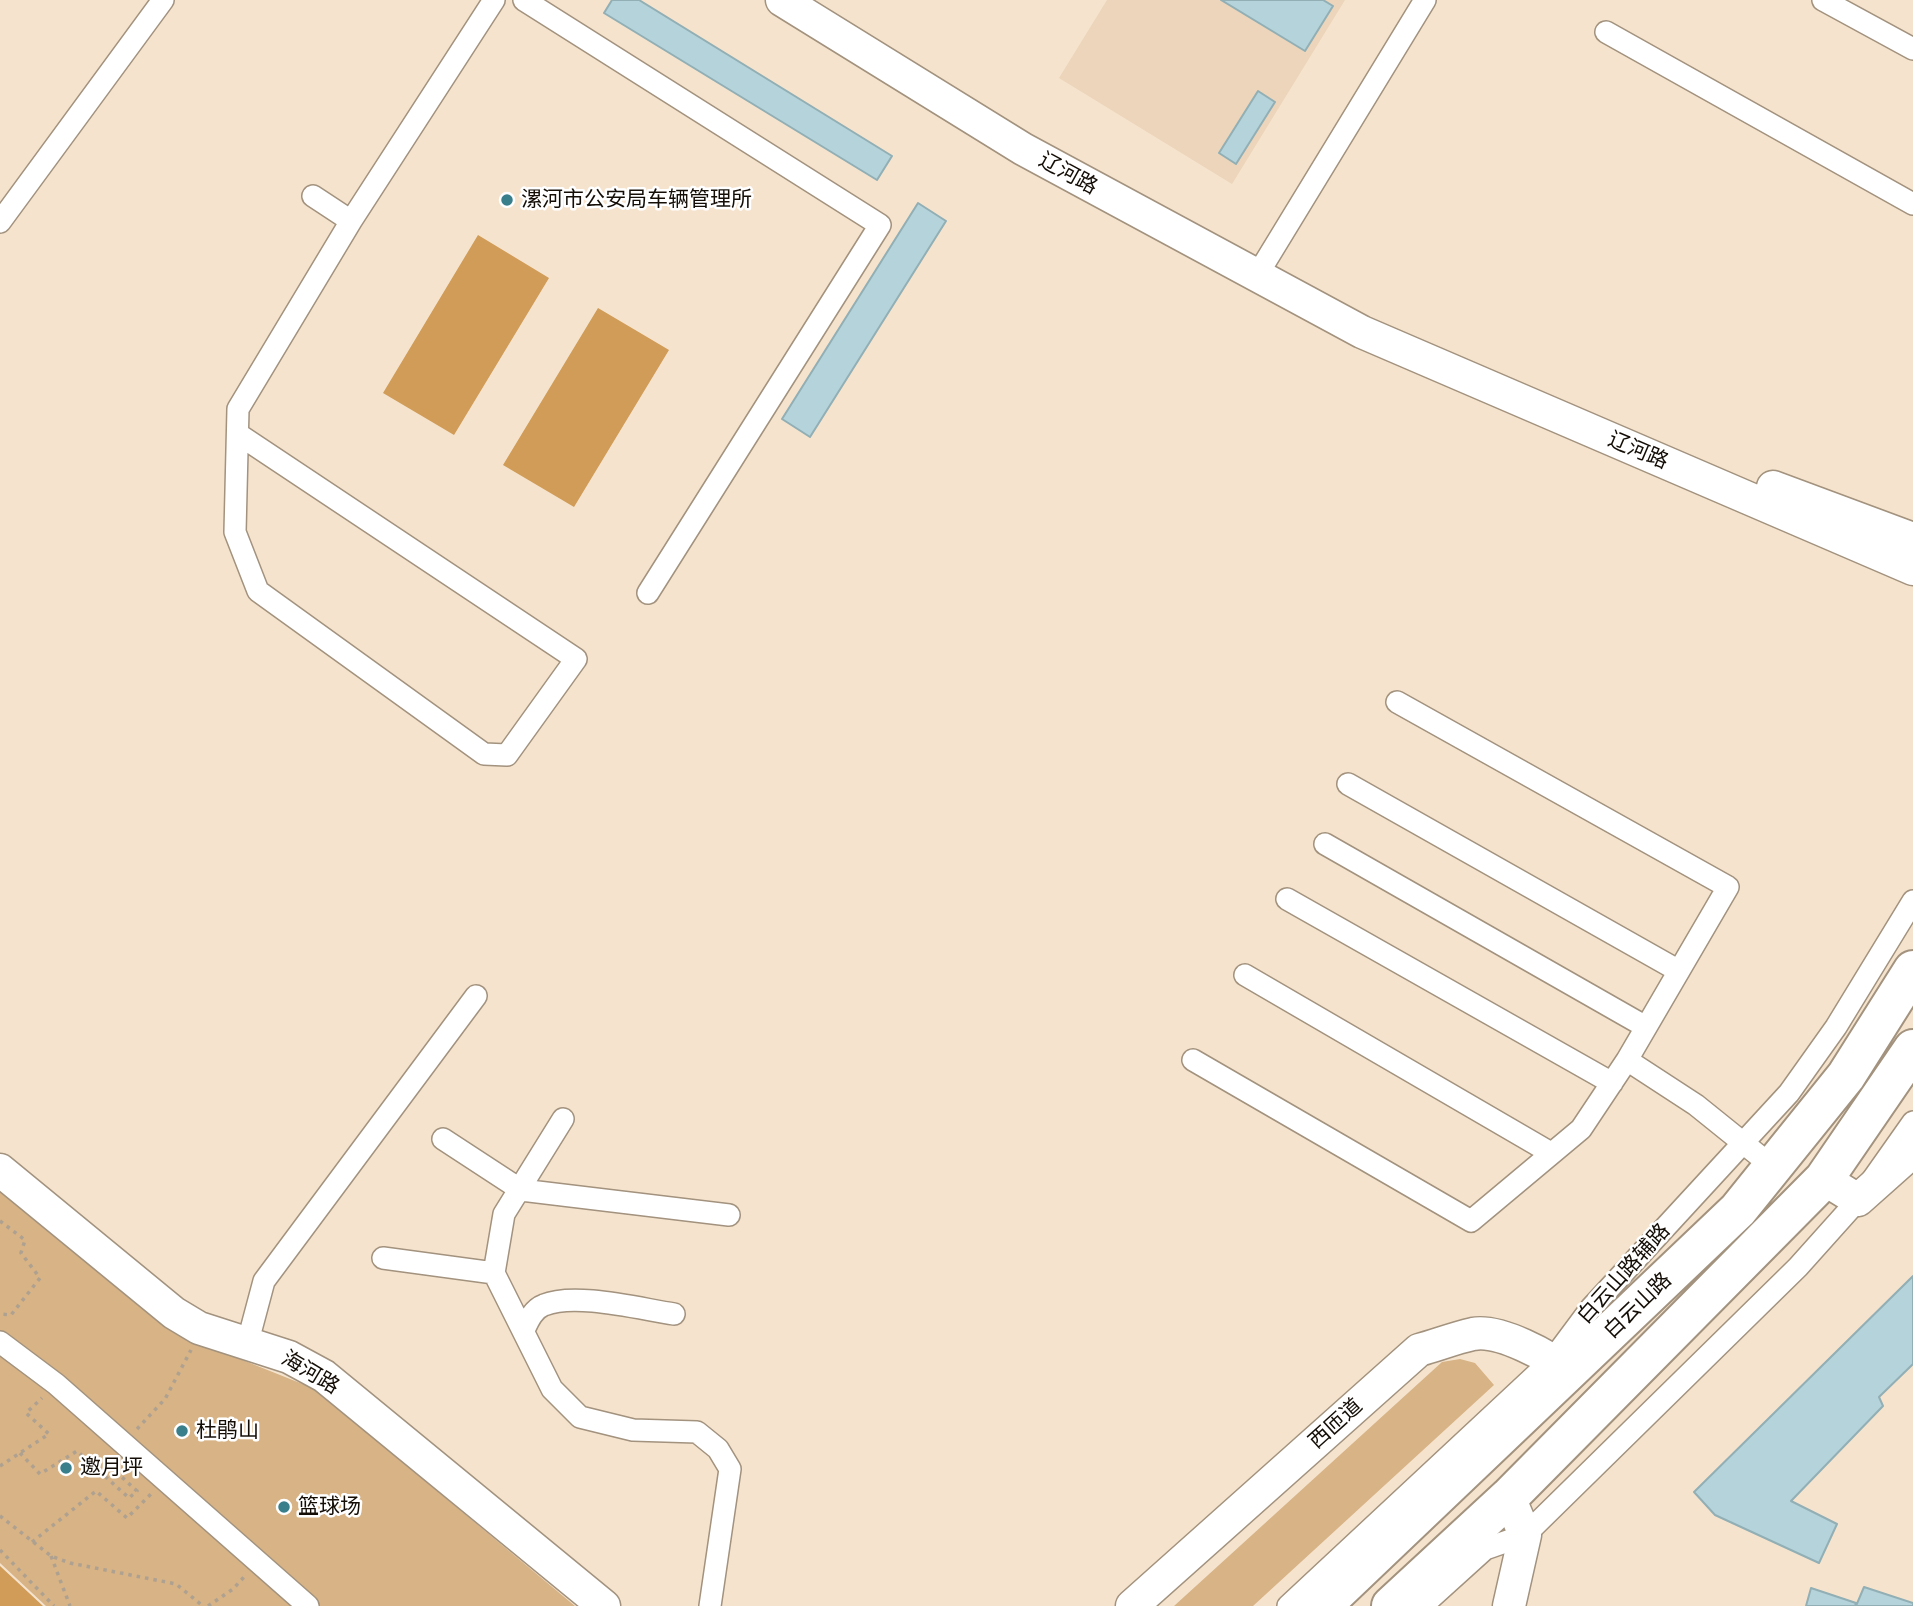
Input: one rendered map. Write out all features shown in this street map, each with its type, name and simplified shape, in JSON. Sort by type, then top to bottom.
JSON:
[{"type":"highway","name":"白云山路","points":[[1322,1606],[1561,1366],[1738,1210],[1846,1076],[1913,970]]},
{"type":"highway","name":"白云山路","points":[[1391,1606],[1509,1497],[1824,1179],[1913,1049]]},
{"type":"street","points":[[0,222],[163,0]]},
{"type":"street","points":[[238,434],[576,659],[507,755],[484,754],[258,591],[236,532],[238,409],[351,221],[494,0]]},
{"type":"street","points":[[523,0],[880,225],[648,593]]},
{"type":"street","name":"辽河路","points":[[782,0],[1023,149],[1362,332],[1913,562]]},
{"type":"street","points":[[1256,277],[1425,0]]},
{"type":"street","points":[[1822,0],[1913,49]]},
{"type":"street","points":[[1606,32],[1913,204]]},
{"type":"street","points":[[313,196],[351,221]]},
{"type":"street","points":[[1193,1060],[1471,1221],[1581,1129],[1627,1060],[1728,887],[1397,702]]},
{"type":"street","points":[[1348,784],[1679,971]]},
{"type":"street","points":[[1325,844],[1646,1027]]},
{"type":"street","points":[[1287,899],[1612,1083]]},
{"type":"street","name":"白云山路辅路","points":[[1289,1606],[1561,1366],[1591,1308],[1790,1093],[1836,1027],[1913,901]]},
{"type":"street","points":[[1245,975],[1551,1153]]},
{"type":"street","points":[[248,1341],[264,1281],[476,996]]},
{"type":"street","points":[[1627,1060],[1696,1105],[1773,1167]]},
{"type":"street","points":[[563,1119],[504,1214],[494,1273],[552,1389],[580,1417],[633,1430],[697,1432],[718,1449],[730,1469],[710,1606]]},
{"type":"street","points":[[1858,1200],[1913,1122]]},
{"type":"street","points":[[443,1139],[521,1190],[729,1215]]},
{"type":"street","points":[[1422,1606],[1485,1549],[1525,1535],[1798,1267],[1858,1200],[1913,1151]]},
{"type":"street","name":"海河路","points":[[0,1170],[174,1313],[199,1328],[248,1341],[289,1357],[324,1376],[604,1606]]},
{"type":"street","points":[[1824,1179],[1858,1200]]},
{"type":"street","points":[[383,1258],[494,1273]]},
{"type":"street","points":[[524,1330],[530,1317],[543,1305],[577,1301],[674,1314]]},
{"type":"street","name":"西匝道","points":[[1132,1606],[1419,1350],[1476,1333],[1519,1343],[1561,1366]]},
{"type":"street","points":[[0,1342],[56,1384],[308,1606]]},
{"type":"street","points":[[1509,1497],[1525,1535],[1509,1606]]},
{"type":"path","points":[[0,1221],[24,1240],[21,1253],[40,1278],[11,1315],[0,1314]]},
{"type":"path","points":[[20,1453],[40,1474],[77,1451],[129,1498],[137,1490],[103,1460],[124,1443],[165,1399],[191,1352],[199,1328]]},
{"type":"path","points":[[0,1466],[49,1434],[26,1413],[56,1384]]},
{"type":"path","points":[[32,1542],[96,1491],[127,1518],[166,1480]]},
{"type":"path","points":[[0,1516],[51,1556],[70,1563],[176,1584],[206,1606],[233,1589],[257,1562]]},
{"type":"path","points":[[0,1550],[54,1606]]},
{"type":"path","points":[[51,1556],[71,1606]]},
{"type":"shaded area","points":[[1107,0],[1345,0],[1232,184],[1059,78]]},
{"type":"shaded area","points":[[478,235],[549,278],[454,435],[383,393]]},
{"type":"shaded area","points":[[598,308],[669,350],[574,507],[503,465]]},
{"type":"shaded area","points":[[0,1188],[180,1335],[315,1389],[575,1606],[46,1606],[0,1563]]},
{"type":"shaded area","points":[[1460,1359],[1475,1363],[1494,1385],[1253,1606],[1174,1606],[1442,1362]]},
{"type":"shaded area","points":[[0,1566],[43,1606],[0,1606]]},
{"type":"building","points":[[612,0],[639,0],[892,156],[877,180],[604,13]]},
{"type":"building","points":[[1221,0],[1323,0],[1333,6],[1305,51]]},
{"type":"building","points":[[1258,91],[1275,102],[1236,164],[1219,153]]},
{"type":"building","points":[[918,203],[946,221],[810,437],[782,419]]},
{"type":"building","points":[[1913,1276],[1913,1364],[1879,1397],[1883,1406],[1791,1501],[1837,1524],[1819,1563],[1715,1515],[1694,1492]]},
{"type":"building","points":[[1864,1587],[1913,1603],[1913,1606],[1856,1606]]},
{"type":"building","points":[[1811,1588],[1856,1603],[1855,1606],[1806,1606]]},
{"type":"place","name":"漯河市公安局车辆管理所","points":[[507,200]]},
{"type":"place","name":"杜鹃山","points":[[182,1431]]},
{"type":"place","name":"邀月坪","points":[[66,1468]]},
{"type":"place","name":"篮球场","points":[[284,1507]]}]
